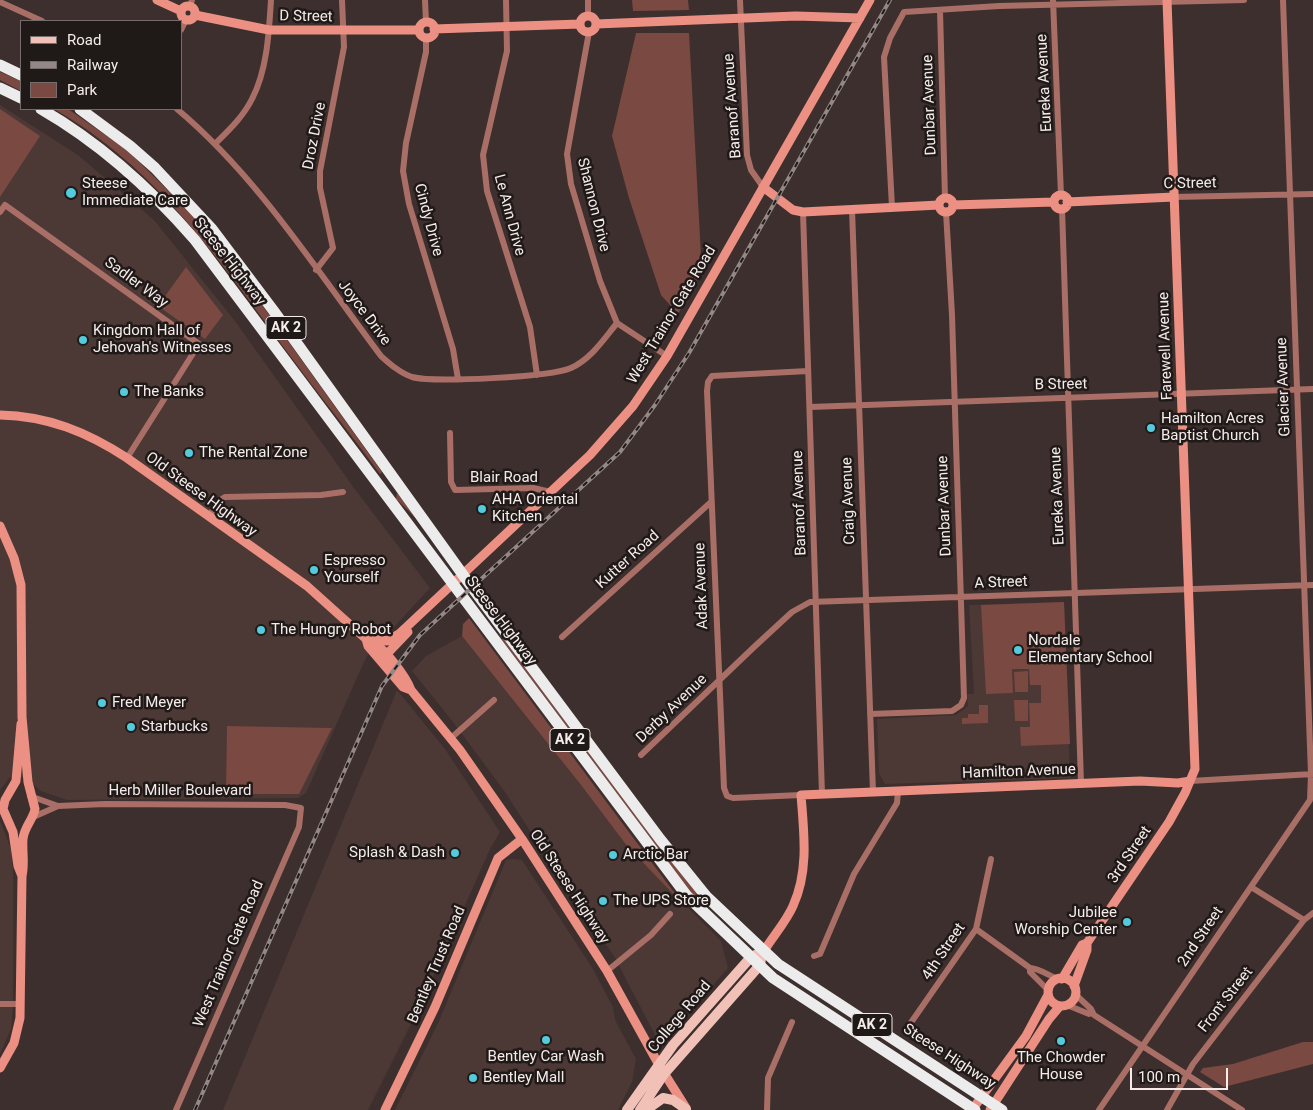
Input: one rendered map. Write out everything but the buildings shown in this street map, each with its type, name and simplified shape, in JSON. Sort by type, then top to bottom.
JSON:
[{"type":"highway","points":[[0,65],[20,75]]},
{"type":"highway","points":[[0,88],[20,98]]},
{"type":"highway","name":"Steese Highway","points":[[42,110],[114,158],[189,233],[454,583],[674,881],[694,903],[773,978],[974,1110]]},
{"type":"highway","name":"Steese Highway","points":[[81,110],[130,146],[155,168],[212,229],[273,310],[463,575],[675,859],[706,896],[778,964],[983,1097],[995,1108]]},
{"type":"main road","name":"College Road","points":[[627,1110],[764,951]]},
{"type":"main road","name":"College Road","points":[[640,1110],[662,1070]]},
{"type":"main road","points":[[646,1110],[663,1098],[687,1109]]},
{"type":"street","name":"D Street","points":[[157,0],[269,30],[419,30]]},
{"type":"street","points":[[215,144],[238,121],[253,98],[263,66],[269,30],[271,0]]},
{"type":"street","name":"Droz Drive","points":[[316,270],[333,248],[320,188],[320,171],[339,78],[344,31],[342,0]]},
{"type":"street","points":[[425,0],[426,22]]},
{"type":"street","name":"Le Ann Drive","points":[[506,0],[506,51],[483,155],[487,190],[530,327],[537,375]]},
{"type":"street","points":[[588,0],[588,16]]},
{"type":"street","name":"Baranof Avenue","points":[[740,0],[747,155],[751,170],[763,187]]},
{"type":"street","name":"West Trainor Gate Road","points":[[365,640],[387,641],[416,619],[590,455],[614,428],[667,356],[870,0]]},
{"type":"street","points":[[892,208],[884,57],[890,38],[904,12],[1054,2],[1244,0]]},
{"type":"street","name":"Glacier Avenue","points":[[1283,0],[1312,774]]},
{"type":"street","name":"Farewell Avenue","points":[[1167,1],[1195,769],[1190,781]]},
{"type":"street","points":[[0,2],[40,20]]},
{"type":"street","name":"Eureka Avenue","points":[[1054,2],[1064,202],[1067,397],[1081,783]]},
{"type":"street","points":[[182,28],[186,20],[192,19],[190,8]]},
{"type":"street","name":"Dunbar Avenue","points":[[940,10],[942,202]]},
{"type":"street","points":[[580,24],[583,18],[588,16]]},
{"type":"street","points":[[588,16],[594,19],[596,24]]},
{"type":"street","points":[[596,24],[814,16],[860,18]]},
{"type":"street","points":[[426,22],[432,24],[434,29],[431,36],[426,37],[422,36],[419,30],[422,24],[426,22]]},
{"type":"street","points":[[434,29],[580,24]]},
{"type":"street","points":[[580,24],[583,30],[589,32],[594,29],[596,24]]},
{"type":"street","name":"Shannon Drive","points":[[589,32],[570,130],[568,160],[571,184],[600,282],[617,323]]},
{"type":"street","name":"Cindy Drive","points":[[426,37],[426,52],[406,143],[403,171],[408,204],[454,349],[458,379]]},
{"type":"street","name":"Joyce Drive","points":[[178,110],[215,144],[243,174],[381,356],[398,370],[411,376],[422,378],[458,379],[537,375],[569,369],[585,360],[617,323]]},
{"type":"street","points":[[763,187],[793,210],[803,212],[892,208],[951,200],[953,205]]},
{"type":"street","name":"C Street","points":[[1064,202],[1313,194]]},
{"type":"street","points":[[942,202],[940,209],[946,212],[951,210],[953,205]]},
{"type":"street","points":[[953,205],[1054,202],[1056,206],[1064,202]]},
{"type":"street","name":"Sadler Way","points":[[0,212],[5,204],[199,344],[127,458]]},
{"type":"street","name":"Craig Avenue","points":[[852,210],[873,792]]},
{"type":"street","name":"Baranof Avenue","points":[[803,212],[822,794]]},
{"type":"street","name":"Dunbar Avenue","points":[[870,714],[952,711],[961,706],[964,698],[955,402],[946,212]]},
{"type":"street","points":[[617,323],[667,356]]},
{"type":"street","name":"Adak Avenue","points":[[727,796],[724,788],[707,391],[712,376],[808,371]]},
{"type":"street","name":"B Street","points":[[810,407],[1313,390]]},
{"type":"street","name":"Old Steese Highway","points":[[0,415],[35,418],[74,428],[102,441],[307,586],[365,640],[403,686],[411,690]]},
{"type":"street","name":"Blair Road","points":[[450,434],[452,482],[456,490],[533,488],[550,492]]},
{"type":"street","points":[[209,517],[218,502],[225,497],[321,495],[343,492]]},
{"type":"street","name":"Kutter Road","points":[[562,637],[711,502]]},
{"type":"street","points":[[0,526],[14,558],[21,585],[22,717],[30,795],[35,805],[22,840],[25,863],[22,876],[21,1004],[14,1043],[0,1068]]},
{"type":"street","name":"A Street","points":[[719,681],[792,612],[810,602],[816,601],[1313,585]]},
{"type":"street","name":"West Trainor Gate Road","points":[[386,654],[412,628],[416,619]]},
{"type":"street","points":[[365,640],[386,654]]},
{"type":"street","name":"Old Steese Highway","points":[[386,654],[408,681],[411,690],[451,738],[522,839],[607,971],[662,1070],[687,1109]]},
{"type":"street","name":"Derby Avenue","points":[[641,755],[719,681]]},
{"type":"street","points":[[451,738],[494,700]]},
{"type":"street","points":[[22,717],[18,739],[16,781],[5,797],[3,808],[4,815],[13,832],[18,866],[22,876]]},
{"type":"street","name":"Hamilton Avenue","points":[[727,796],[732,798],[802,796],[1140,781],[1178,783],[1312,774]]},
{"type":"street","name":"2nd Street","points":[[1099,1110],[1311,801],[1312,774]]},
{"type":"street","name":"3rd Street","points":[[1060,979],[1082,945],[1087,943],[1169,822],[1190,781]]},
{"type":"street","name":"Herb Miller Boulevard","points":[[5,797],[18,791],[58,806],[166,804],[285,806],[301,808]]},
{"type":"street","points":[[814,956],[820,954],[854,874],[897,803],[898,791]]},
{"type":"street","name":"College Road","points":[[764,951],[793,906],[802,878],[805,859],[802,796]]},
{"type":"street","name":"Herb Miller Boulevard","points":[[4,815],[16,823],[23,823],[58,806]]},
{"type":"street","name":"West Trainor Gate Road","points":[[176,1110],[299,827],[301,808]]},
{"type":"street","name":"Bentley Trust Road","points":[[385,1110],[435,1007],[498,858],[522,839]]},
{"type":"street","name":"4th Street","points":[[910,1024],[976,929],[991,859]]},
{"type":"street","points":[[1251,887],[1304,920]]},
{"type":"street","name":"Front Street","points":[[1167,1110],[1193,1064],[1304,920],[1313,913]]},
{"type":"street","points":[[607,971],[651,935],[670,914]]},
{"type":"street","points":[[976,929],[1030,968],[1034,968],[1044,975],[1060,979],[1074,990],[1091,1009],[1092,1013]]},
{"type":"street","name":"3rd Street","points":[[1074,990],[1087,950],[1087,943]]},
{"type":"street","points":[[1030,968],[1030,972],[1048,992],[1051,1001],[1089,1014],[1092,1013],[1242,1110]]},
{"type":"street","points":[[974,1110],[1026,1036],[1052,983],[1060,979]]},
{"type":"street","points":[[995,1108],[1049,1019],[1072,1000],[1074,990]]},
{"type":"street","points":[[0,1004],[21,1004]]},
{"type":"street","points":[[767,1110],[768,1078],[792,1022]]},
{"type":"shaded area","points":[[0,105],[78,155],[154,220],[235,321],[354,488],[430,588],[395,626],[387,632],[379,632],[306,793],[298,798],[67,800],[41,791],[27,778],[10,777],[0,790]]},
{"type":"shaded area","name":"Nordale Elementary School","points":[[1064,602],[1070,778],[885,784],[879,773],[877,719],[956,715],[968,706],[967,694],[974,694],[969,605]]},
{"type":"shaded area","points":[[462,636],[581,785],[627,846],[721,941],[728,968],[673,1031],[668,1040],[657,1039],[614,956],[577,904],[505,792],[412,671],[426,656]]},
{"type":"shaded area","points":[[397,690],[445,749],[500,832],[490,849],[423,1000],[368,1110],[223,1110]]},
{"type":"shaded area","points":[[0,821],[11,849],[13,871],[13,1007],[11,1029],[0,1054]]},
{"type":"shaded area","points":[[506,860],[522,860],[593,969],[613,1007],[615,1020],[636,1059],[632,1082],[618,1110],[395,1110],[439,1021]]},
{"type":"green space","points":[[632,0],[688,0],[689,10],[633,11]]},
{"type":"green space","points":[[636,33],[689,33],[701,256],[708,261],[678,314],[661,295],[629,198],[612,136]]},
{"type":"green space","points":[[0,72],[20,81],[20,90],[0,80]]},
{"type":"green space","points":[[0,109],[40,136],[0,197]]},
{"type":"green space","points":[[56,110],[69,110],[127,150],[198,220],[247,284],[382,472],[380,474],[237,284],[184,218],[124,158],[90,132]]},
{"type":"green space","points":[[186,267],[223,315],[205,339],[158,306]]},
{"type":"green space","points":[[397,493],[400,496],[417,519],[396,499]]},
{"type":"green space","points":[[1064,602],[1070,744],[1021,746],[1020,727],[1030,727],[1029,703],[1041,703],[1041,685],[1030,685],[1029,669],[1012,669],[1013,693],[986,694],[981,605]]},
{"type":"green space","points":[[469,618],[682,903],[627,846],[581,785],[462,636],[463,624]]},
{"type":"green space","points":[[503,638],[707,903],[706,905],[692,894],[502,640]]},
{"type":"green space","points":[[1028,671],[1028,692],[1015,692],[1014,672]]},
{"type":"green space","points":[[1014,700],[1028,700],[1028,721],[1015,721]]},
{"type":"green space","points":[[979,705],[988,705],[988,723],[962,724],[962,718],[968,718],[968,714],[979,714]]},
{"type":"green space","points":[[227,726],[332,728],[299,794],[226,794]]},
{"type":"green space","points":[[1303,1042],[1313,1042],[1313,1064],[1224,1087],[1200,1072],[1203,1068],[1233,1064]]},
{"type":"railway","points":[[195,1110],[382,686],[420,635],[620,452],[655,405],[689,353],[890,0]]},
{"type":"place","name":"Steese Immediate Care","points":[[71,193]]},
{"type":"place","name":"Kingdom Hall of Jehovah's Witnesses","points":[[83,340]]},
{"type":"place","name":"The Banks","points":[[124,392]]},
{"type":"place","name":"Hamilton Acres Baptist Church","points":[[1151,428]]},
{"type":"place","name":"The Rental Zone","points":[[189,453]]},
{"type":"place","name":"AHA Oriental Kitchen","points":[[482,509]]},
{"type":"place","name":"Espresso Yourself","points":[[314,570]]},
{"type":"place","name":"The Hungry Robot","points":[[261,630]]},
{"type":"place","name":"Nordale Elementary School","points":[[1018,650]]},
{"type":"place","name":"Fred Meyer","points":[[102,703]]},
{"type":"place","name":"Starbucks","points":[[131,727]]},
{"type":"place","name":"Splash & Dash","points":[[455,853]]},
{"type":"place","name":"Arctic Bar","points":[[613,855]]},
{"type":"place","name":"The UPS Store","points":[[603,901]]},
{"type":"place","name":"Jubilee Worship Center","points":[[1127,922]]},
{"type":"place","name":"Bentley Car Wash","points":[[546,1040]]},
{"type":"place","name":"The Chowder House","points":[[1061,1041]]},
{"type":"place","name":"Bentley Mall","points":[[473,1078]]}]
